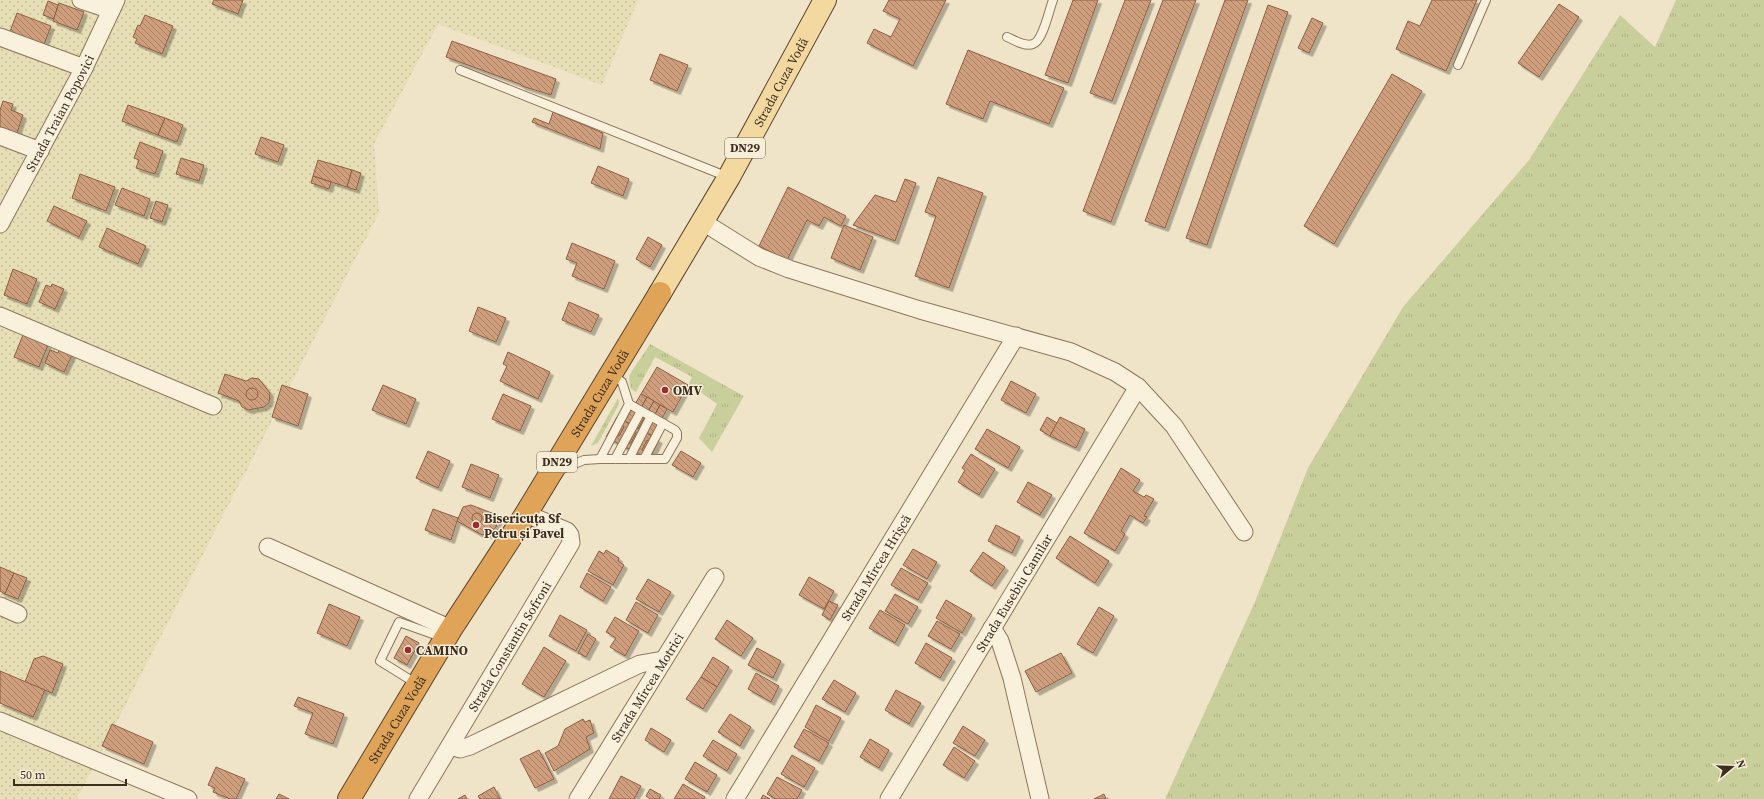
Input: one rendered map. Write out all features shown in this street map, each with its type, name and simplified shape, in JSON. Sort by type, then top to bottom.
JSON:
[{"type":"highway","name":"Strada Cuza Vodă","points":[[349,799],[417,684],[526,514],[610,372],[660,293]]},
{"type":"main road","name":"Strada Cuza Vodă","points":[[660,293],[729,177],[825,0]]},
{"type":"street","points":[[81,0],[113,5]]},
{"type":"street","name":"Strada Traian Popovici","points":[[0,224],[84,68],[113,5]]},
{"type":"street","points":[[0,37],[84,68]]},
{"type":"street","points":[[0,136],[40,151]]},
{"type":"street","points":[[703,222],[759,257],[789,269],[920,310],[1071,352],[1115,372],[1138,386],[1174,426],[1244,532]]},
{"type":"street","points":[[0,316],[213,406]]},
{"type":"street","name":"Strada Mircea Hrișcă","points":[[735,799],[1016,336]]},
{"type":"street","name":"Strada Eusebiu Camilar","points":[[889,799],[1138,386]]},
{"type":"street","name":"Strada Constantin Sofroni","points":[[418,799],[571,543],[572,539],[567,531],[526,514]]},
{"type":"street","points":[[268,547],[448,634]]},
{"type":"street","name":"Strada Mircea Motrici","points":[[578,799],[715,576]]},
{"type":"street","points":[[0,606],[18,614]]},
{"type":"street","points":[[992,628],[1000,641],[1012,678],[1040,799]]},
{"type":"street","points":[[450,746],[460,749],[470,746],[640,664],[663,660]]},
{"type":"street","points":[[0,721],[188,799]]},
{"type":"lane","points":[[1007,37],[1023,44],[1032,45],[1040,40],[1053,0]]},
{"type":"lane","points":[[1458,65],[1486,0]]},
{"type":"lane","points":[[460,70],[729,177]]},
{"type":"lane","points":[[549,476],[584,460],[665,459],[677,438],[677,433],[675,430],[629,404],[622,382],[610,372]]},
{"type":"lane","points":[[600,459],[629,404]]},
{"type":"lane","points":[[615,459],[641,411]]},
{"type":"lane","points":[[629,459],[651,416]]},
{"type":"lane","points":[[644,459],[663,423]]},
{"type":"lane","points":[[417,684],[380,661],[399,622],[448,634]]},
{"type":"shaded area","points":[[0,0],[638,0],[602,85],[438,24],[374,144],[379,213],[77,799],[0,799]]},
{"type":"green space","points":[[1676,0],[1764,0],[1764,799],[1165,799],[1254,604],[1308,468],[1403,307],[1529,160],[1620,15],[1655,47]]},
{"type":"green space","points":[[650,344],[744,396],[712,452],[699,438],[717,404],[689,384],[692,377],[655,357],[636,392],[631,389],[629,379],[630,374]]},
{"type":"green space","points":[[618,398],[619,404],[598,443],[591,446]]},
{"type":"building","points":[[214,0],[243,0],[238,14],[212,4]]},
{"type":"building","points":[[889,0],[946,0],[913,66],[867,43],[874,29],[891,37],[900,19],[883,11]]},
{"type":"building","points":[[1073,0],[1098,0],[1068,83],[1045,75]]},
{"type":"building","points":[[1125,0],[1151,0],[1112,101],[1090,93]]},
{"type":"building","points":[[1163,0],[1196,0],[1111,222],[1083,211]]},
{"type":"building","points":[[1225,0],[1248,0],[1165,228],[1145,221]]},
{"type":"building","points":[[1432,0],[1477,0],[1446,71],[1396,49],[1408,21],[1420,26]]},
{"type":"building","points":[[48,1],[58,5],[54,19],[43,15]]},
{"type":"building","points":[[59,3],[84,12],[77,30],[53,21]]},
{"type":"building","points":[[1559,4],[1579,17],[1539,77],[1518,63]]},
{"type":"building","points":[[1268,5],[1288,12],[1207,245],[1186,238]]},
{"type":"building","points":[[17,13],[51,26],[43,47],[9,34]]},
{"type":"building","points":[[145,15],[173,26],[162,54],[135,43],[137,39],[133,37],[138,25],[140,26]]},
{"type":"building","points":[[1312,18],[1323,23],[1309,53],[1298,48]]},
{"type":"building","points":[[452,41],[556,79],[551,95],[522,86],[446,57]]},
{"type":"building","points":[[968,50],[1064,88],[1049,124],[990,101],[983,119],[946,104]]},
{"type":"building","points":[[660,54],[688,65],[677,91],[650,80]]},
{"type":"building","points":[[1392,74],[1422,91],[1334,244],[1304,226]]},
{"type":"building","points":[[3,101],[13,104],[11,110],[23,115],[16,136],[0,130],[0,110]]},
{"type":"building","points":[[128,105],[165,118],[158,135],[122,121]]},
{"type":"building","points":[[553,112],[603,133],[600,149],[532,122],[534,118],[549,124]]},
{"type":"building","points":[[165,118],[183,125],[177,142],[158,135]]},
{"type":"building","points":[[261,137],[284,145],[278,162],[255,154]]},
{"type":"building","points":[[140,142],[163,151],[155,174],[136,168],[139,160],[134,158]]},
{"type":"building","points":[[181,158],[204,165],[199,181],[176,174]]},
{"type":"building","points":[[318,160],[352,170],[347,187],[313,176]]},
{"type":"building","points":[[598,166],[629,179],[623,196],[591,183]]},
{"type":"building","points":[[352,170],[361,173],[356,190],[347,187]]},
{"type":"building","points":[[80,174],[115,187],[106,211],[72,198]]},
{"type":"building","points":[[313,176],[331,182],[329,189],[311,183]]},
{"type":"building","points":[[938,177],[983,193],[949,288],[915,276],[936,216],[925,212]]},
{"type":"building","points":[[905,179],[916,183],[895,241],[853,225],[875,195],[896,202]]},
{"type":"building","points":[[788,187],[846,216],[841,226],[824,217],[819,226],[807,220],[787,260],[759,246]]},
{"type":"building","points":[[122,188],[150,199],[144,216],[115,205]]},
{"type":"building","points":[[156,201],[168,205],[162,222],[150,218]]},
{"type":"building","points":[[54,206],[87,221],[79,237],[47,221]]},
{"type":"building","points":[[844,225],[873,237],[860,270],[831,258]]},
{"type":"building","points":[[107,228],[146,246],[138,264],[99,247]]},
{"type":"building","points":[[648,237],[662,245],[650,267],[636,259]]},
{"type":"building","points":[[572,243],[615,261],[604,289],[572,276],[577,263],[566,259]]},
{"type":"building","points":[[13,269],[37,279],[27,304],[4,295]]},
{"type":"building","points":[[52,284],[64,289],[55,309],[39,302],[46,285],[51,287]]},
{"type":"building","points":[[569,302],[599,315],[591,332],[562,320]]},
{"type":"building","points":[[478,307],[506,318],[496,342],[469,331]]},
{"type":"building","points":[[23,335],[48,345],[39,367],[14,357]]},
{"type":"building","points":[[60,348],[73,353],[64,372],[45,363],[50,350],[58,353]]},
{"type":"building","points":[[508,352],[550,372],[538,399],[500,381],[507,366],[503,364]]},
{"type":"building","name":"OMV","points":[[657,367],[688,385],[673,412],[641,394]]},
{"type":"building","points":[[225,374],[246,381],[252,378],[259,379],[270,393],[269,403],[264,407],[248,410],[242,407],[239,401],[218,393]]},
{"type":"building","points":[[1011,381],[1036,394],[1026,413],[1001,400]]},
{"type":"building","points":[[282,385],[308,394],[298,426],[272,417]]},
{"type":"building","points":[[383,385],[416,399],[406,424],[372,410]]},
{"type":"building","points":[[254,388],[257,389],[257,399],[250,400],[247,399],[246,392],[247,389]]},
{"type":"building","points":[[503,394],[531,406],[520,431],[492,419]]},
{"type":"building","points":[[641,394],[647,397],[632,425],[625,421]]},
{"type":"building","points":[[647,397],[654,401],[638,429],[632,425]]},
{"type":"building","points":[[654,401],[660,405],[645,433],[638,429]]},
{"type":"building","points":[[660,405],[667,409],[653,436],[645,433]]},
{"type":"building","points":[[617,417],[659,440],[649,460],[606,437]]},
{"type":"building","points":[[1047,417],[1057,423],[1050,436],[1040,430]]},
{"type":"building","points":[[1060,417],[1085,429],[1076,448],[1050,436]]},
{"type":"building","points":[[622,426],[624,427],[619,436],[617,436]]},
{"type":"building","points":[[987,429],[1020,447],[1008,468],[975,449]]},
{"type":"building","points":[[634,433],[636,433],[631,443],[629,443]]},
{"type":"building","points":[[647,440],[649,441],[644,451],[642,450]]},
{"type":"building","points":[[428,451],[450,461],[438,488],[416,478]]},
{"type":"building","points":[[681,451],[701,463],[693,477],[672,465]]},
{"type":"building","points":[[971,454],[995,469],[979,495],[958,482],[965,470],[962,468]]},
{"type":"building","points":[[471,464],[499,475],[490,498],[462,487]]},
{"type":"building","points":[[1121,468],[1140,480],[1133,491],[1144,497],[1146,495],[1154,499],[1144,516],[1147,517],[1143,523],[1130,515],[1121,531],[1125,534],[1115,551],[1084,533]]},
{"type":"building","points":[[1028,482],[1052,495],[1040,515],[1017,502]]},
{"type":"building","points":[[471,505],[497,515],[499,518],[496,527],[489,535],[480,534],[457,521],[463,507]]},
{"type":"building","points":[[433,509],[458,518],[451,540],[425,530]]},
{"type":"building","points":[[475,513],[479,513],[481,514],[481,522],[475,523],[472,520],[472,516]]},
{"type":"building","points":[[996,525],[1020,537],[1012,553],[988,541]]},
{"type":"building","points":[[1070,536],[1109,561],[1095,583],[1056,558]]},
{"type":"building","points":[[913,549],[937,562],[927,579],[903,565]]},
{"type":"building","points":[[606,550],[619,558],[618,561],[624,565],[613,585],[588,571],[599,551],[604,554]]},
{"type":"building","points":[[983,552],[1005,567],[992,586],[970,571]]},
{"type":"building","points":[[0,567],[14,573],[5,594],[0,591]]},
{"type":"building","points":[[901,568],[928,583],[918,600],[891,585]]},
{"type":"building","points":[[14,573],[27,578],[18,599],[5,594]]},
{"type":"building","points":[[587,573],[611,587],[603,601],[580,587]]},
{"type":"building","points":[[809,577],[834,591],[824,609],[799,595]]},
{"type":"building","points":[[648,579],[671,592],[659,612],[636,599]]},
{"type":"building","points":[[895,594],[918,607],[908,624],[885,611]]},
{"type":"building","points":[[946,600],[972,615],[962,633],[936,618]]},
{"type":"building","points":[[829,601],[838,605],[830,620],[822,615]]},
{"type":"building","points":[[636,602],[658,615],[648,633],[626,620]]},
{"type":"building","points":[[329,604],[360,617],[347,646],[317,633]]},
{"type":"building","points":[[1099,607],[1114,616],[1093,653],[1077,644]]},
{"type":"building","points":[[880,610],[905,625],[895,643],[869,628]]},
{"type":"building","points":[[560,615],[587,630],[576,651],[549,636]]},
{"type":"building","points":[[615,617],[639,631],[625,656],[610,647],[616,638],[606,632]]},
{"type":"building","points":[[727,620],[753,638],[741,656],[715,639]]},
{"type":"building","points":[[937,621],[960,634],[951,649],[928,636]]},
{"type":"building","points":[[588,634],[596,639],[586,657],[578,653]]},
{"type":"building","points":[[406,636],[419,643],[407,665],[394,658]]},
{"type":"building","points":[[926,643],[952,658],[940,678],[915,663]]},
{"type":"building","points":[[544,647],[566,661],[544,697],[522,684]]},
{"type":"building","points":[[757,648],[781,661],[773,678],[748,665]]},
{"type":"building","points":[[1061,653],[1072,673],[1036,692],[1025,671]]},
{"type":"building","points":[[43,656],[63,664],[52,693],[25,682],[34,659]]},
{"type":"building","points":[[713,657],[729,667],[717,687],[701,677]]},
{"type":"building","points":[[0,671],[45,690],[33,717],[0,703]]},
{"type":"building","points":[[756,673],[779,686],[771,702],[748,689]]},
{"type":"building","points":[[701,677],[717,687],[703,709],[686,699]]},
{"type":"building","points":[[834,680],[856,693],[845,712],[822,699]]},
{"type":"building","points":[[896,690],[921,703],[909,724],[885,710]]},
{"type":"building","points":[[298,697],[344,714],[333,744],[305,734],[313,713],[294,706]]},
{"type":"building","points":[[816,705],[841,718],[829,741],[805,727]]},
{"type":"building","points":[[730,714],[751,727],[740,746],[718,732]]},
{"type":"building","points":[[583,719],[585,722],[590,720],[594,733],[586,737],[590,749],[554,771],[545,753],[558,746],[565,729]]},
{"type":"building","points":[[112,724],[153,742],[144,764],[102,746]]},
{"type":"building","points":[[963,726],[985,740],[975,756],[953,743]]},
{"type":"building","points":[[651,728],[671,740],[664,752],[645,740]]},
{"type":"building","points":[[804,729],[829,743],[819,761],[794,747]]},
{"type":"building","points":[[870,739],[889,750],[879,768],[860,757]]},
{"type":"building","points":[[713,740],[737,754],[727,771],[703,756]]},
{"type":"building","points":[[954,747],[975,761],[964,778],[943,765]]},
{"type":"building","points":[[539,750],[554,779],[535,788],[520,759]]},
{"type":"building","points":[[792,755],[815,768],[804,787],[781,774]]},
{"type":"building","points":[[695,762],[717,775],[707,792],[685,779]]},
{"type":"building","points":[[216,767],[245,779],[236,799],[230,799],[213,792],[215,788],[208,785]]},
{"type":"building","points":[[621,776],[641,786],[634,799],[609,799]]},
{"type":"building","points":[[777,777],[802,790],[797,799],[776,799],[767,794]]},
{"type":"building","points":[[683,784],[705,797],[704,799],[674,799]]},
{"type":"building","points":[[494,787],[500,799],[480,799],[478,796]]},
{"type":"building","points":[[650,789],[661,795],[659,799],[650,799],[646,796]]},
{"type":"building","points":[[279,794],[289,799],[276,799]]},
{"type":"building","points":[[1104,794],[1106,799],[1094,799]]},
{"type":"building","points":[[465,795],[467,799],[458,799]]},
{"type":"building","points":[[763,795],[770,799],[761,799]]},
{"type":"place","name":"OMV","points":[[665,390]]},
{"type":"place","name":"Bisericuța Sf Petru și Pavel","points":[[476,525]]},
{"type":"place","name":"CAMINO","points":[[408,650]]}]
